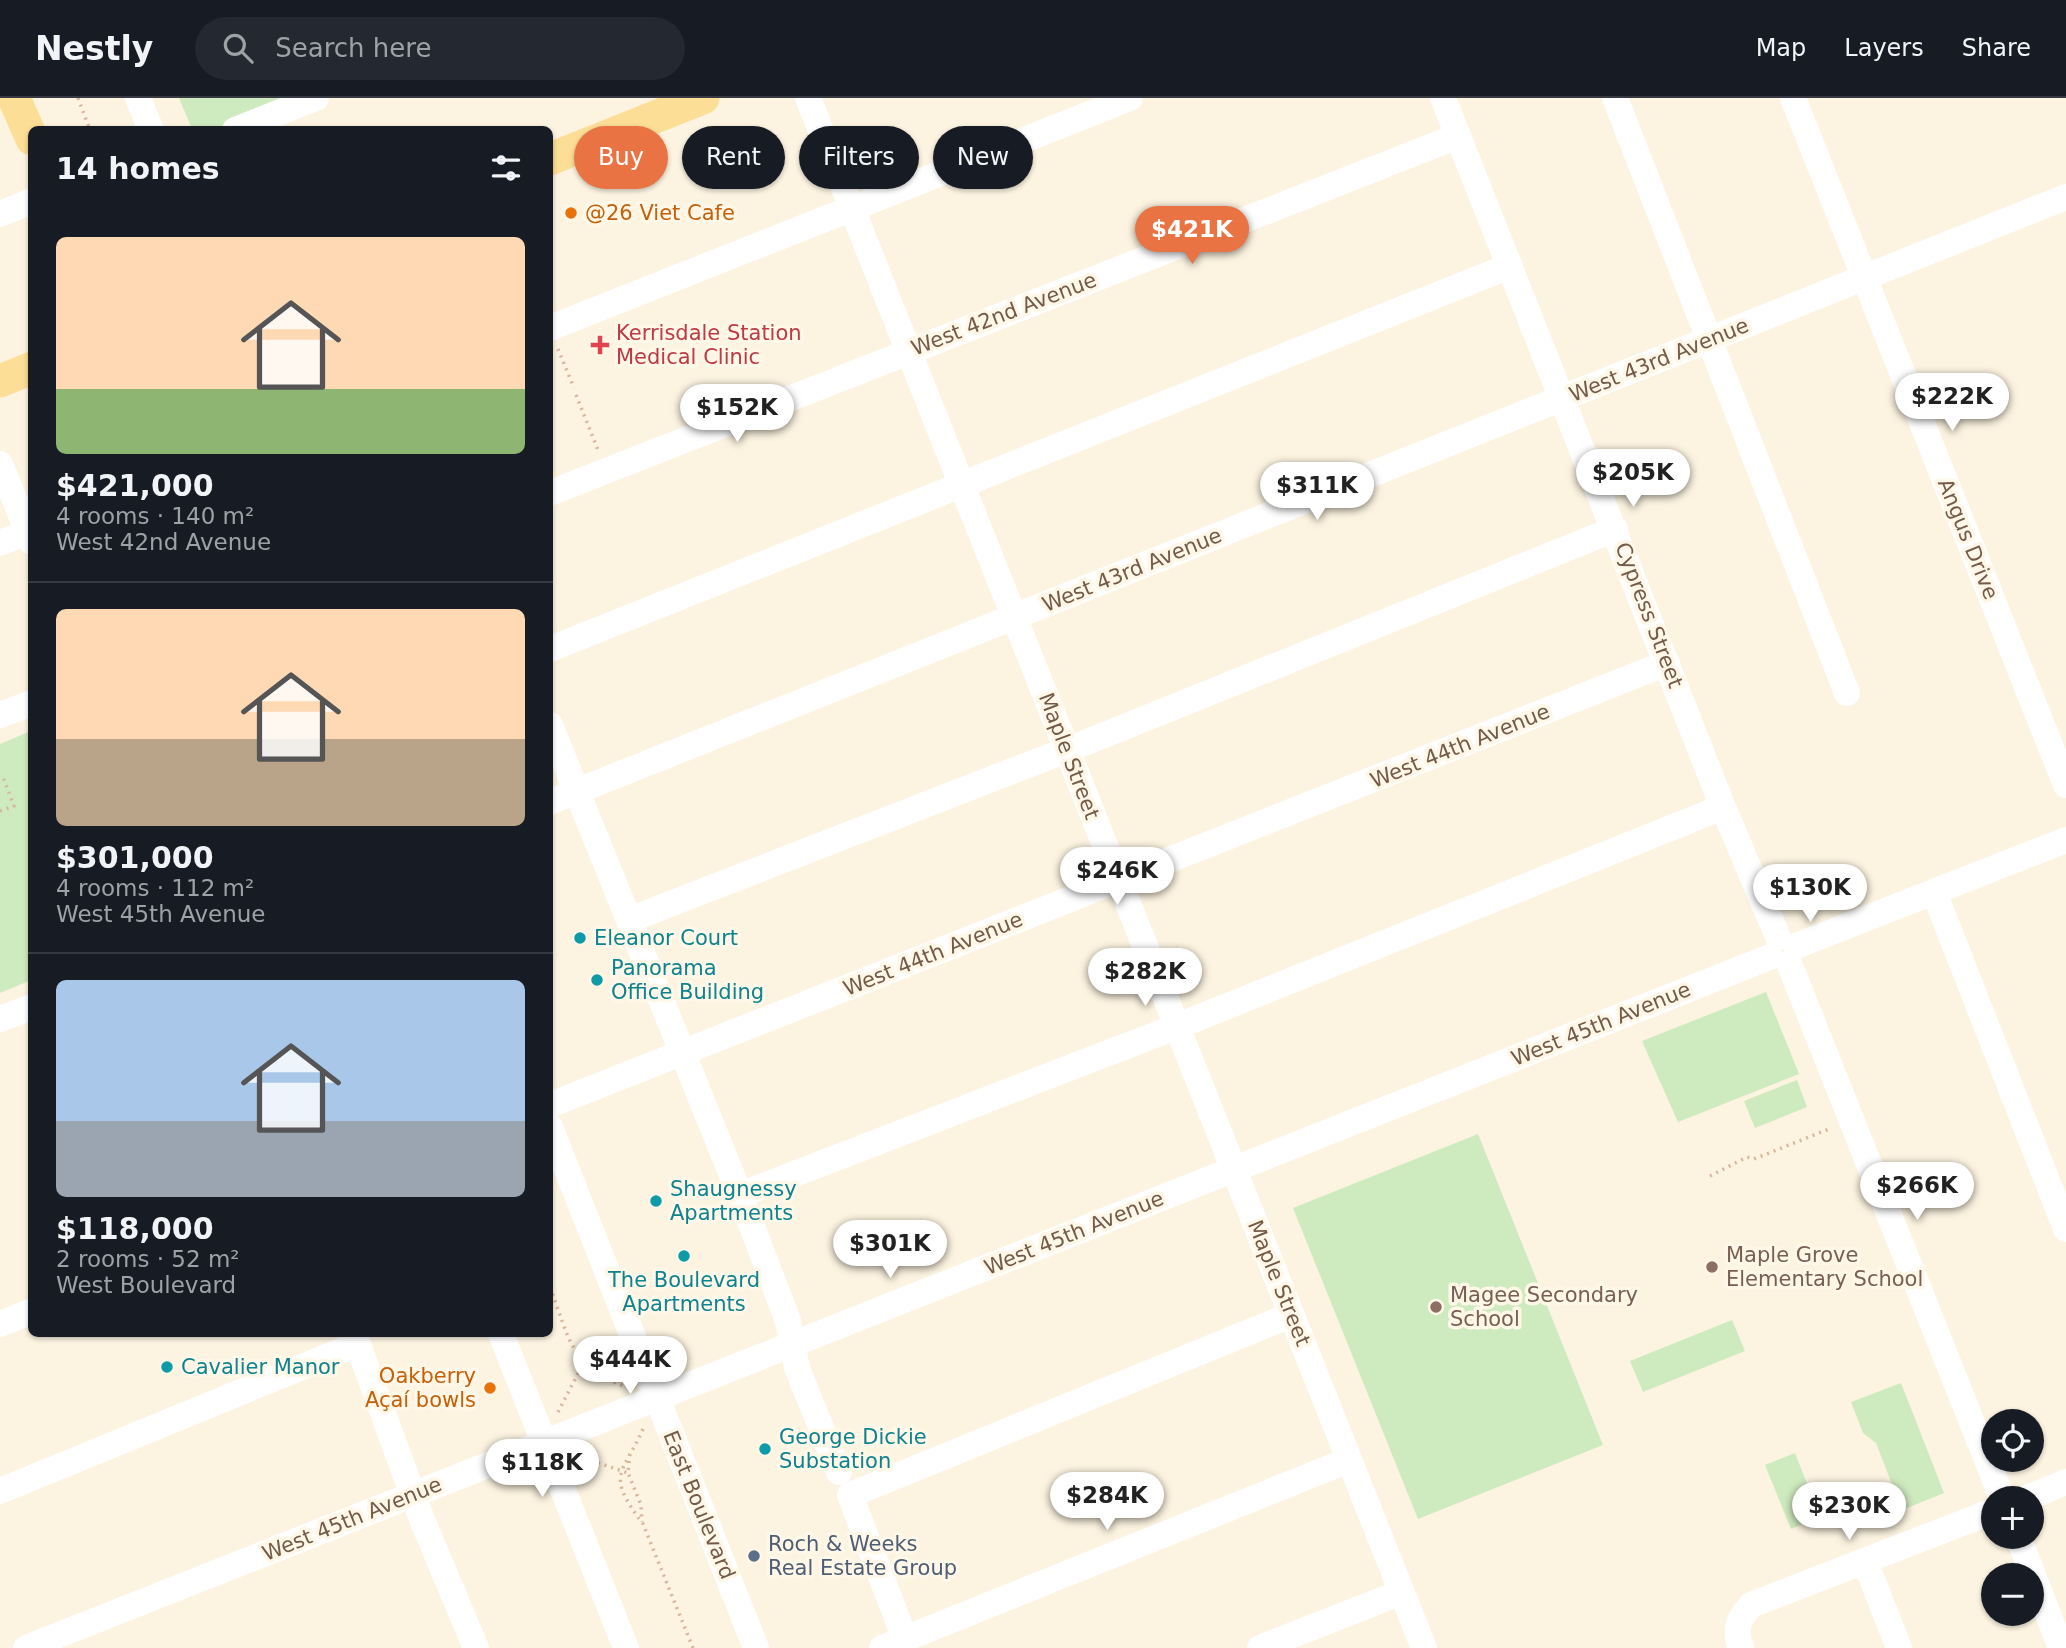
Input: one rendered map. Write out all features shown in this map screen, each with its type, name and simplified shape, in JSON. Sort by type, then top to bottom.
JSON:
[{"type":"main road","points":[[14,98],[28,130]]},
{"type":"main road","points":[[553,158],[703,98]]},
{"type":"main road","points":[[0,381],[28,370]]},
{"type":"street","points":[[138,98],[148,126]]},
{"type":"street","points":[[245,126],[316,98]]},
{"type":"street","name":"Maple Street","points":[[808,98],[1424,1648]]},
{"type":"street","points":[[553,332],[852,208],[1130,98]]},
{"type":"street","name":"Cypress Street","points":[[1443,98],[1723,807],[1998,1486]]},
{"type":"street","points":[[1615,98],[1847,693]]},
{"type":"street","name":"Angus Drive","points":[[1793,98],[2066,785]]},
{"type":"street","name":"West 42nd Avenue","points":[[553,492],[1458,135]]},
{"type":"street","name":"West 43rd Avenue","points":[[553,801],[2066,197]]},
{"type":"street","points":[[0,214],[28,203]]},
{"type":"street","points":[[553,648],[1510,266]]},
{"type":"street","points":[[0,464],[28,532]]},
{"type":"street","points":[[629,920],[1067,750],[1615,529]]},
{"type":"street","points":[[0,543],[28,537]]},
{"type":"street","name":"West 44th Avenue","points":[[553,1104],[1667,663]]},
{"type":"street","points":[[0,715],[28,704]]},
{"type":"street","points":[[553,732],[740,1195],[788,1321],[797,1368],[839,1472]]},
{"type":"street","points":[[740,1195],[1178,1026],[1723,807]]},
{"type":"street","name":"West 45th Avenue","points":[[26,1648],[2066,840]]},
{"type":"street","points":[[1934,892],[2066,1230]]},
{"type":"street","points":[[0,1019],[28,1008]]},
{"type":"street","name":"East Boulevard","points":[[553,1135],[756,1648]]},
{"type":"street","points":[[0,1324],[28,1313]]},
{"type":"street","points":[[1291,1315],[850,1495],[893,1643],[1349,1460]]},
{"type":"street","points":[[502,1337],[626,1648]]},
{"type":"street","points":[[0,1491],[356,1339],[469,1646]]},
{"type":"street","points":[[2044,1491],[2066,1482]]},
{"type":"street","points":[[1741,1648],[1736,1636],[1738,1619],[1751,1605],[1981,1516]]},
{"type":"street","points":[[2023,1549],[2061,1648]]},
{"type":"street","points":[[1865,1561],[1899,1648]]},
{"type":"street","points":[[1260,1648],[1402,1592]]},
{"type":"path","points":[[78,98],[88,126]]},
{"type":"path","points":[[553,338],[574,388]]},
{"type":"path","points":[[576,395],[598,450]]},
{"type":"path","points":[[0,811],[14,806],[3,777]]},
{"type":"path","points":[[1710,1176],[1732,1167],[1735,1162],[1754,1158],[1829,1129]]},
{"type":"path","points":[[553,1295],[576,1354],[583,1364],[617,1384]]},
{"type":"path","points":[[557,1414],[583,1364]]},
{"type":"path","points":[[643,1429],[620,1471],[619,1479],[632,1509],[643,1524],[693,1648]]},
{"type":"path","points":[[630,1454],[628,1473],[641,1505],[643,1524]]},
{"type":"path","points":[[578,1456],[628,1473]]},
{"type":"green space","points":[[179,98],[292,98],[224,126],[191,126]]},
{"type":"green space","points":[[28,732],[28,981],[0,993],[0,744]]},
{"type":"green space","points":[[1766,992],[1799,1074],[1678,1122],[1642,1041]]},
{"type":"green space","points":[[1797,1080],[1807,1107],[1755,1128],[1744,1101]]},
{"type":"green space","points":[[1478,1134],[1603,1445],[1418,1519],[1293,1208]]},
{"type":"green space","points":[[1732,1320],[1745,1351],[1643,1392],[1630,1361]]},
{"type":"green space","points":[[1901,1383],[1944,1493],[1902,1510],[1876,1443],[1863,1433],[1851,1402]]},
{"type":"green space","points":[[1795,1453],[1820,1517],[1791,1529],[1765,1465]]},
{"type":"place","name":"@26 Viet Cafe","points":[[571,213]]},
{"type":"place","name":"Kerrisdale Station Medical Clinic","points":[[600,345]]},
{"type":"place","name":"Eleanor Court","points":[[580,938]]},
{"type":"place","name":"Panorama Office Building","points":[[597,980]]},
{"type":"place","name":"Shaugnessy Apartments","points":[[656,1201]]},
{"type":"place","name":"The Boulevard Apartments","points":[[684,1256]]},
{"type":"place","name":"Maple Grove Elementary School","points":[[1712,1267]]},
{"type":"place","name":"Magee Secondary School","points":[[1436,1307]]},
{"type":"place","name":"Cavalier Manor","points":[[167,1367]]},
{"type":"place","name":"Oakberry Açaí bowls","points":[[490,1388]]},
{"type":"place","name":"George Dickie Substation","points":[[765,1449]]},
{"type":"place","name":"Roch & Weeks Real Estate Group","points":[[754,1556]]}]
